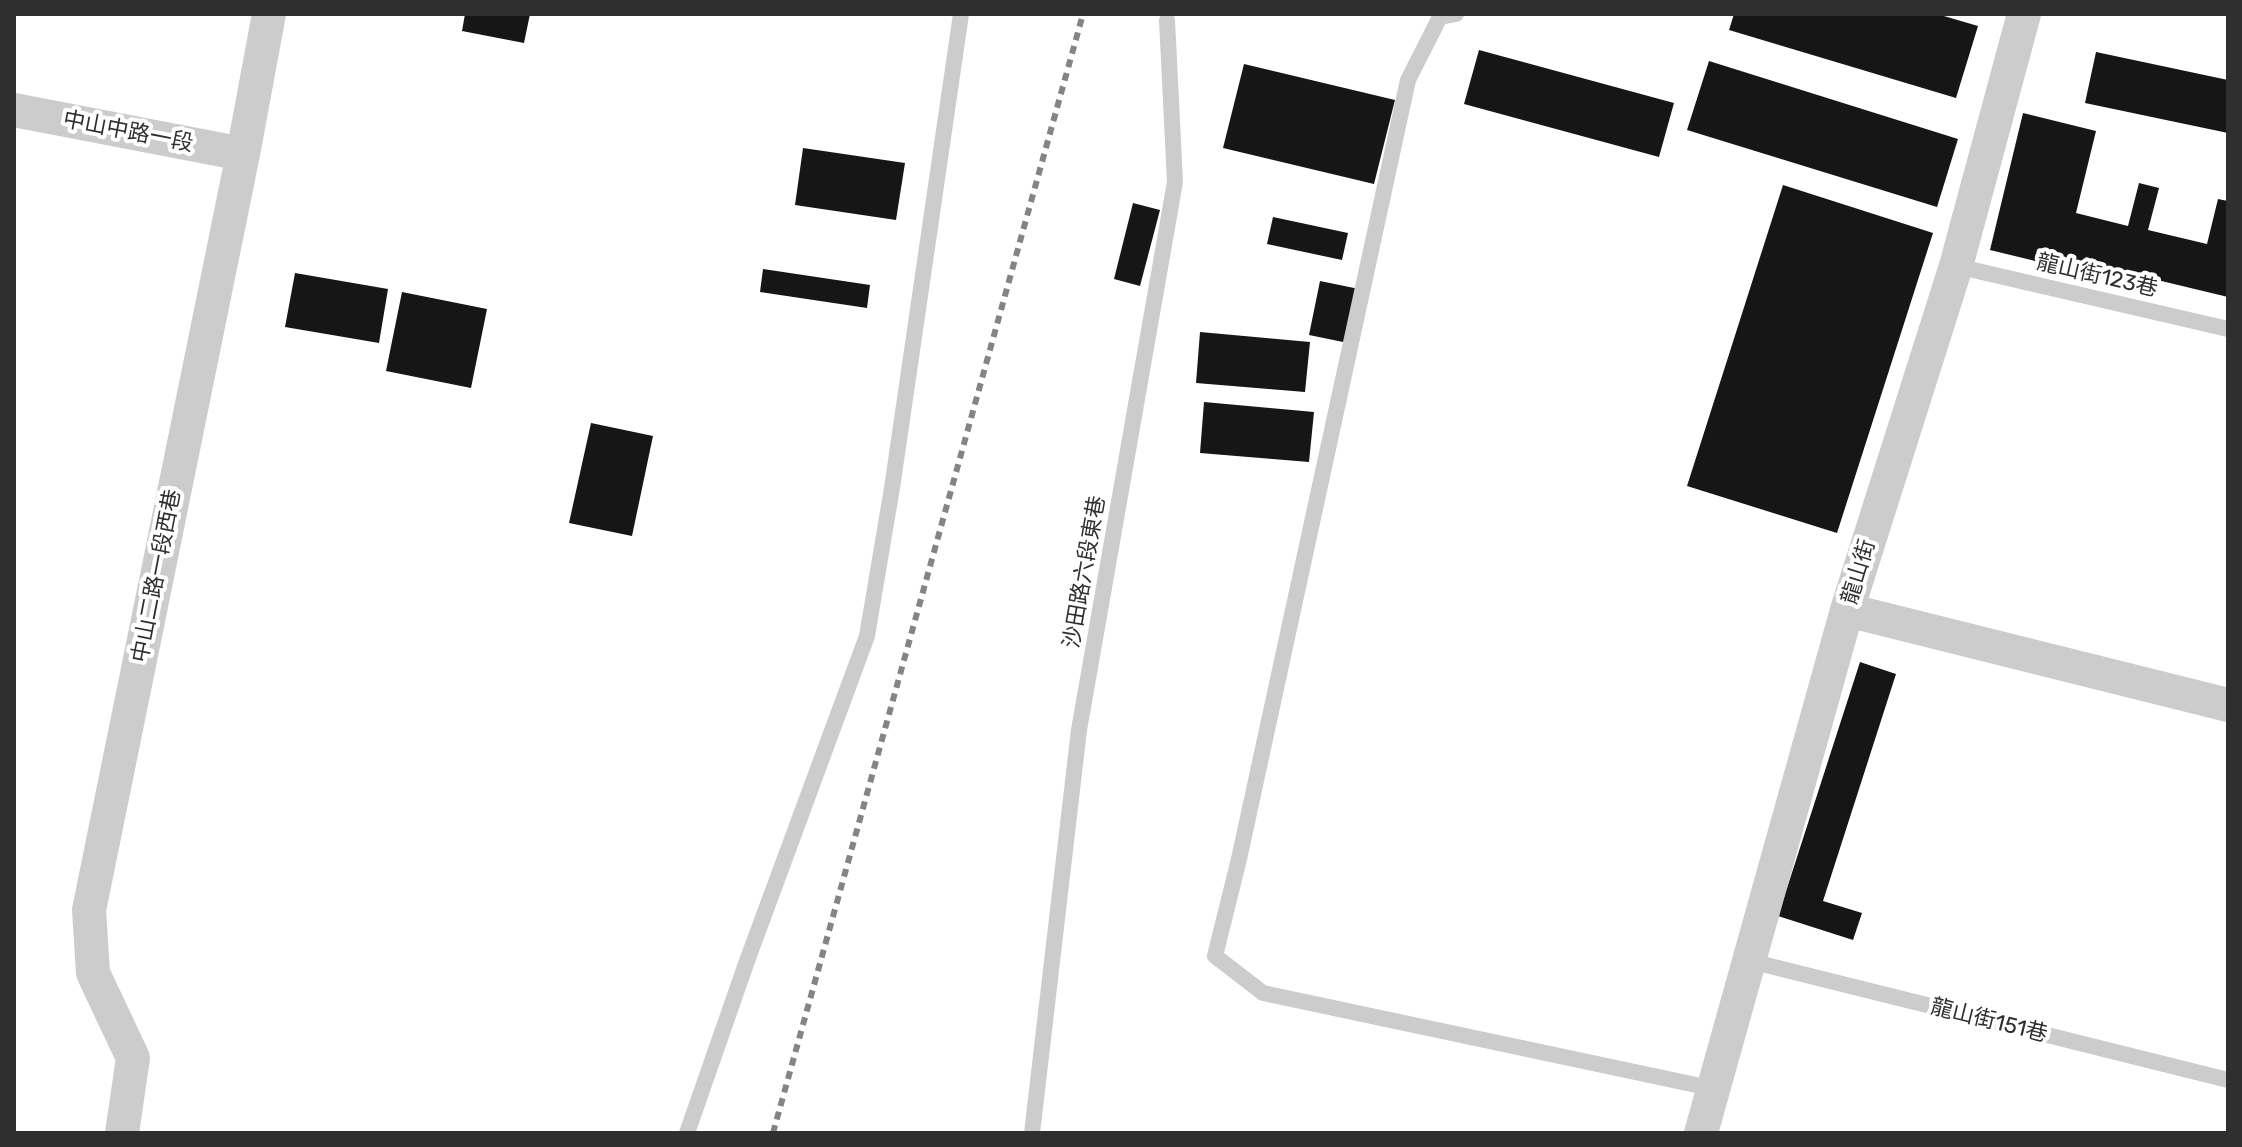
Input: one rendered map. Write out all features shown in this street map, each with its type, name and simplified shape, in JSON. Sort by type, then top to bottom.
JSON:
[{"type":"street","name":"中山二路一段西巷","points":[[122,1133],[133,1058],[93,973],[89,910],[269,14]]},
{"type":"street","name":"龍山街","points":[[1701,1133],[1847,610],[1956,266],[2024,14]]},
{"type":"street","name":"中山中路一段","points":[[14,110],[243,154]]},
{"type":"street","points":[[1847,610],[2228,705]]},
{"type":"lane","points":[[687,1133],[867,636],[892,488],[961,14]]},
{"type":"lane","points":[[1456,14],[1440,17],[1408,80],[1239,859],[1215,956],[1263,993],[1715,1089]]},
{"type":"lane","name":"沙田路六段東巷","points":[[1032,1133],[1079,730],[1175,182],[1167,20]]},
{"type":"lane","name":"龍山街123巷","points":[[1956,266],[2228,329]]},
{"type":"lane","name":"龍山街151巷","points":[[1750,961],[2228,1080]]},
{"type":"building","points":[[465,14],[530,14],[524,43],[462,31]]},
{"type":"building","points":[[1734,14],[1937,14],[1978,26],[1956,98],[1729,30]]},
{"type":"building","points":[[1479,50],[1674,103],[1659,157],[1464,104]]},
{"type":"building","points":[[2096,52],[2228,80],[2228,133],[2085,103]]},
{"type":"building","points":[[1709,61],[1958,139],[1937,207],[1687,130]]},
{"type":"building","points":[[1244,64],[1395,100],[1374,184],[1223,148]]},
{"type":"building","points":[[2023,113],[2096,131],[2076,213],[2128,226],[2139,183],[2159,188],[2148,230],[2207,244],[2218,199],[2228,201],[2228,297],[2099,266],[2097,276],[1990,250]]},
{"type":"building","points":[[803,148],[905,163],[896,220],[795,205]]},
{"type":"building","points":[[1783,185],[1933,233],[1837,533],[1687,486]]},
{"type":"building","points":[[1133,203],[1160,210],[1140,286],[1114,279]]},
{"type":"building","points":[[1273,217],[1348,233],[1342,260],[1267,244]]},
{"type":"building","points":[[763,269],[870,285],[867,308],[760,292]]},
{"type":"building","points":[[295,273],[388,289],[379,343],[285,327]]},
{"type":"building","points":[[1320,281],[1359,289],[1348,343],[1309,335]]},
{"type":"building","points":[[402,292],[487,309],[471,388],[386,371]]},
{"type":"building","points":[[1200,332],[1310,342],[1305,392],[1196,383]]},
{"type":"building","points":[[1204,402],[1314,412],[1309,462],[1200,453]]},
{"type":"building","points":[[591,423],[653,436],[632,536],[569,523]]},
{"type":"building","points":[[1860,662],[1896,674],[1823,901],[1862,913],[1853,940],[1778,916]]},
{"type":"railway","points":[[773,1133],[1083,14]]}]
